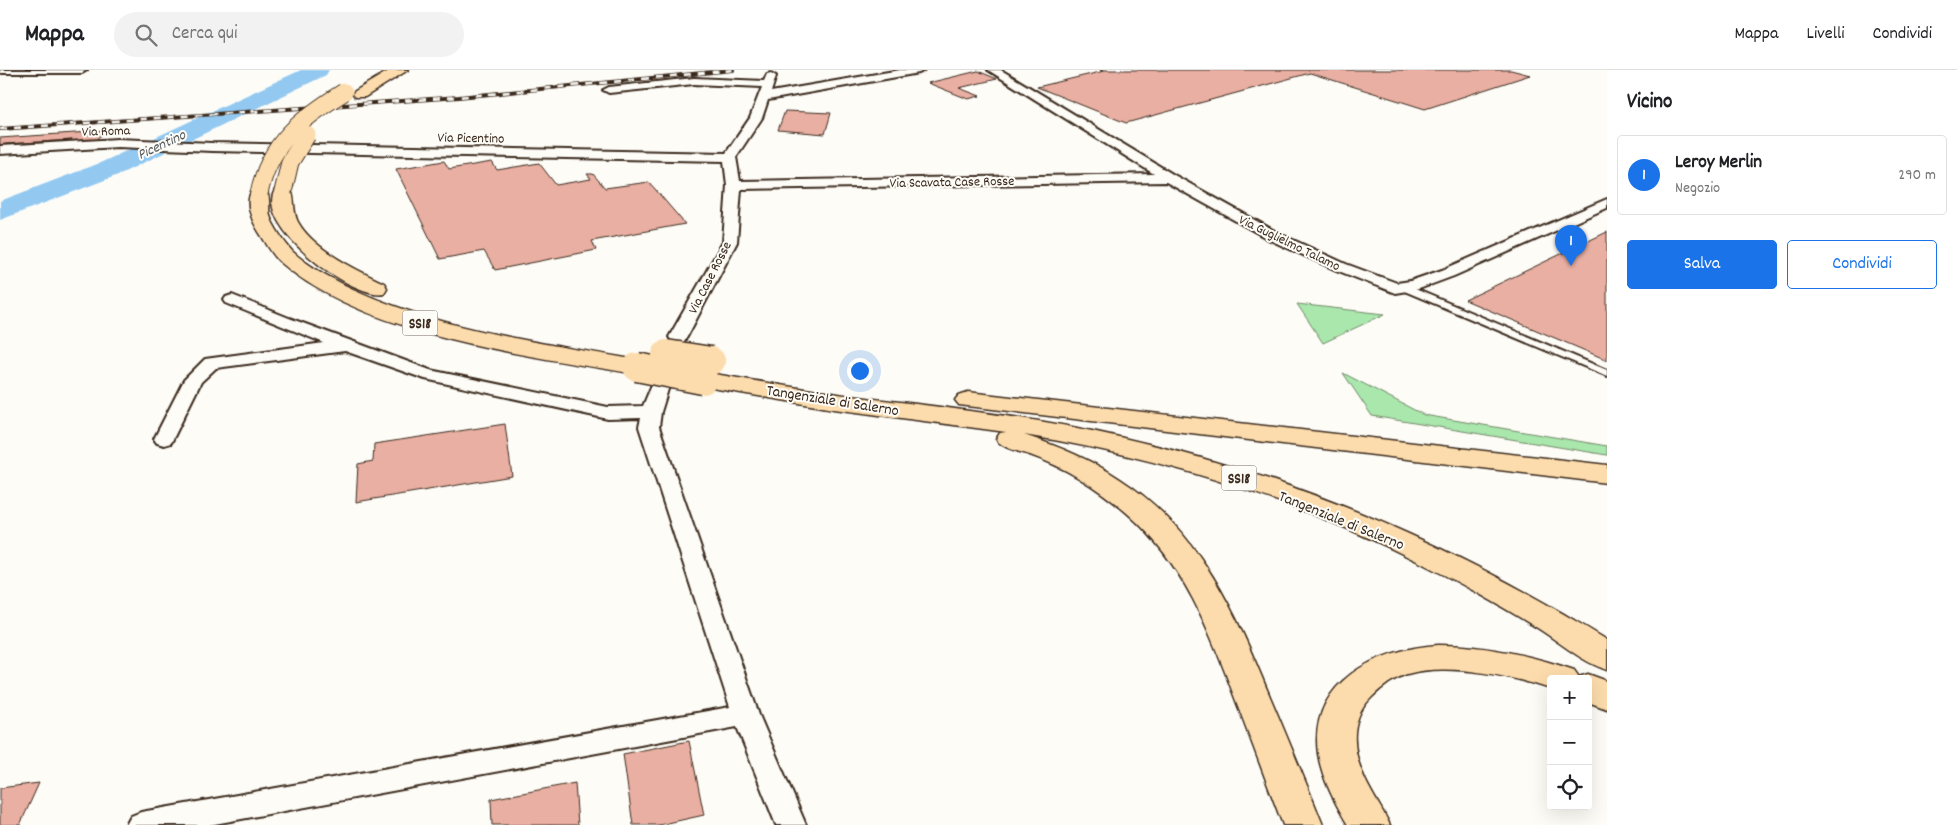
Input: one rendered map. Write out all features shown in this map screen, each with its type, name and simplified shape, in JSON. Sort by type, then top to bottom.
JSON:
[{"type":"highway","name":"Tangenziale di Salerno","points":[[382,70],[352,93],[302,142],[288,166],[284,179],[284,214],[298,235],[334,267],[352,278],[388,294],[462,317],[543,333],[642,359]]},
{"type":"highway","name":"Tangenziale di Salerno","points":[[400,70],[352,93],[300,123],[272,155],[264,170],[259,194],[262,220],[274,242],[309,275],[342,294],[381,310],[430,326],[884,399],[1114,432],[1194,452],[1278,478],[1347,504],[1438,544],[1512,582],[1607,638]]},
{"type":"highway","name":"Tangenziale di Salerno","points":[[884,399],[964,417],[1112,443],[1253,483],[1338,515],[1425,554],[1516,602],[1607,657]]},
{"type":"highway","name":"SS18","points":[[884,399],[1607,474]]},
{"type":"highway","name":"SS18","points":[[884,399],[966,427],[1046,451],[1093,474],[1138,506],[1179,550],[1210,597],[1224,625],[1303,825]]},
{"type":"highway","points":[[1370,825],[1348,787],[1338,756],[1336,733],[1341,712],[1353,693],[1371,676],[1394,665],[1418,659],[1446,657],[1477,659],[1547,675]]},
{"type":"highway","points":[[1592,689],[1607,695]]},
{"type":"street","points":[[0,70],[82,70]]},
{"type":"street","points":[[764,97],[919,70]]},
{"type":"street","name":"Via Guglielmo Talamo","points":[[993,70],[1169,178],[1275,238],[1387,285],[1405,288]]},
{"type":"street","points":[[609,90],[694,81],[769,80],[756,118],[730,157]]},
{"type":"street","name":"Via Roma","points":[[0,150],[118,143],[212,147]]},
{"type":"street","name":"Via Picentino","points":[[212,147],[730,157]]},
{"type":"street","name":"Via Case Rosse","points":[[678,337],[730,242],[734,185],[730,157]]},
{"type":"street","name":"Via Scavata Case Rosse","points":[[734,185],[1169,178]]},
{"type":"street","points":[[1141,179],[1231,214]]},
{"type":"street","points":[[1405,288],[1448,273],[1607,203]]},
{"type":"street","points":[[232,300],[283,322],[424,374],[608,413],[651,412]]},
{"type":"street","points":[[164,439],[194,380],[211,363],[346,345]]},
{"type":"street","points":[[660,386],[651,412],[649,427],[746,715],[792,825]]},
{"type":"street","points":[[141,825],[746,715]]},
{"type":"lane","points":[[1405,288],[1607,373]]},
{"type":"green space","points":[[1297,304],[1385,314],[1323,343]]},
{"type":"green space","points":[[1343,373],[1424,415],[1607,446],[1607,455],[1372,416]]},
{"type":"building","points":[[1100,70],[1511,70],[1530,75],[1425,109],[1310,73],[1126,123],[1037,87],[1104,71]]},
{"type":"building","points":[[978,71],[997,79],[959,88],[980,96],[968,99],[928,83]]},
{"type":"building","points":[[785,111],[831,113],[825,134],[778,130]]},
{"type":"building","points":[[105,131],[97,140],[5,144],[0,147],[0,138]]},
{"type":"building","points":[[444,161],[449,169],[492,162],[497,170],[539,163],[556,185],[591,179],[587,174],[593,174],[605,188],[649,182],[685,224],[592,241],[596,250],[495,270],[484,251],[440,259],[396,169]]},
{"type":"building","points":[[1607,232],[1607,360],[1465,300]]},
{"type":"building","points":[[505,424],[512,476],[356,502],[358,464],[373,461],[374,444]]},
{"type":"building","points":[[689,741],[704,815],[659,825],[633,825],[623,754]]},
{"type":"building","points":[[39,783],[20,825],[0,825],[0,788]]},
{"type":"building","points":[[575,783],[578,825],[492,825],[491,799]]},
{"type":"waterway","name":"Picentino","points":[[0,211],[109,169],[318,70]]},
{"type":"railway","points":[[0,129],[459,97],[733,70]]},
{"type":"place","name":"Leroy Merlin","points":[[1571,266]]}]
